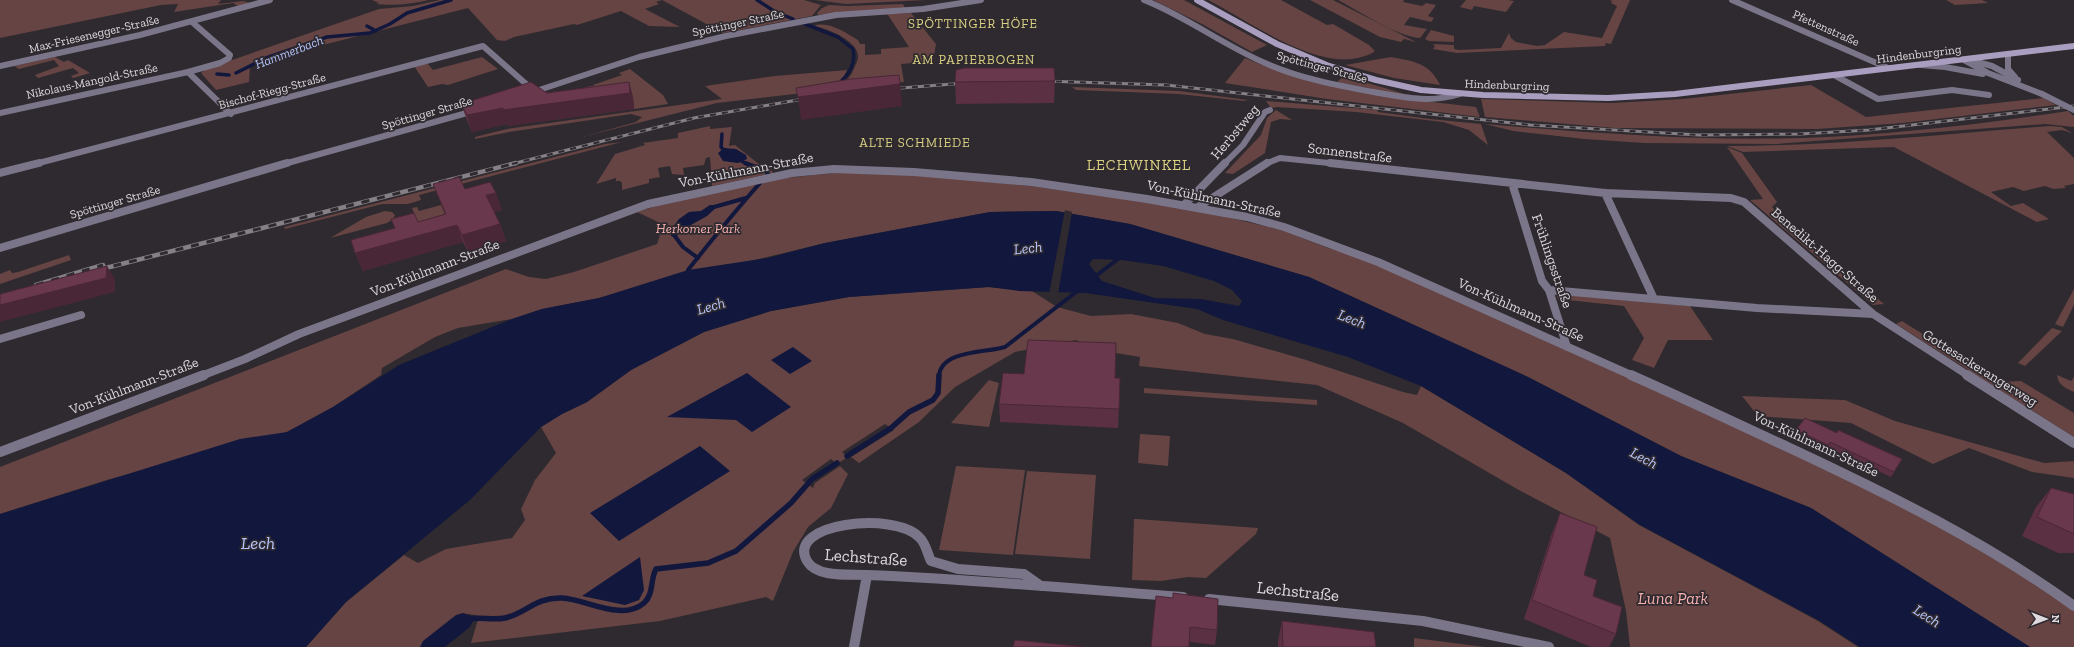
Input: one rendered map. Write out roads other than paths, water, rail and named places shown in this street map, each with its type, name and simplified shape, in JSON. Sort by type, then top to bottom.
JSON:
[{"type":"main road","name":"Hindenburgring","points":[[1197,0],[1277,44],[1329,66],[1407,87],[1460,94],[1529,97],[1629,98],[1675,94],[2074,46]]},
{"type":"street","name":"Max-Friesenegger-Straße","points":[[0,66],[104,44],[192,22],[270,0]]},
{"type":"street","name":"Spöttinger Straße","points":[[528,94],[639,57],[726,36],[803,21],[849,14],[922,9],[981,0]]},
{"type":"street","name":"Spöttinger Straße","points":[[1144,0],[1201,27],[1259,60],[1291,73],[1369,91],[1419,99],[1446,99],[1460,94]]},
{"type":"street","name":"Pfettenstraße","points":[[1732,0],[1888,68]]},
{"type":"street","name":"Nikolaus-Mangold-Straße","points":[[0,113],[188,72],[220,63],[229,58],[230,55],[192,22]]},
{"type":"street","name":"Bischof-Riegg-Straße","points":[[0,173],[231,114],[483,46],[535,92]]},
{"type":"street","points":[[2008,55],[2008,69],[2018,80]]},
{"type":"street","points":[[1966,59],[1998,77]]},
{"type":"street","points":[[1966,59],[1992,66],[2030,88],[2074,110]]},
{"type":"street","points":[[1916,65],[1958,69],[1998,77],[2030,88]]},
{"type":"street","points":[[188,72],[231,114]]},
{"type":"street","points":[[1834,75],[1878,99],[1952,90],[1989,95]]},
{"type":"street","name":"Spöttinger Straße","points":[[0,248],[182,193],[478,110]]},
{"type":"street","name":"Herbstweg","points":[[1184,204],[1242,145],[1264,112],[1270,110]]},
{"type":"street","name":"Sonnenstraße","points":[[1198,207],[1272,160],[1280,158],[1512,183]]},
{"type":"street","name":"Von-Kühlmann-Straße","points":[[0,452],[245,358],[300,334],[642,206],[766,178],[810,170],[834,169],[914,172],[1031,182],[1184,204],[1284,227],[1361,255],[1786,445],[1899,500],[1942,522],[2037,579],[2074,606]]},
{"type":"street","name":"Benedikt-Hagg-Straße","points":[[1512,183],[1604,193],[1731,198],[1744,202],[1873,314]]},
{"type":"street","name":"Frühlingsstraße","points":[[1512,183],[1542,281],[1549,290],[1567,347]]},
{"type":"street","points":[[1604,193],[1654,299]]},
{"type":"street","name":"Benedikt-Hagg-Straße","points":[[1549,290],[1757,308],[1873,314]]},
{"type":"street","name":"Gottesackerangerweg","points":[[1873,314],[2074,443]]},
{"type":"street","points":[[0,339],[81,315]]},
{"type":"street","name":"Lechstraße","points":[[1042,586],[1024,574],[958,569],[930,561],[920,537],[909,528],[894,525],[850,523],[820,532],[809,541],[804,553],[810,567],[817,571],[828,573],[1042,586],[1195,598],[1423,621],[1549,647]]},
{"type":"street","points":[[854,647],[867,575]]},
{"type":"water","points":[[724,148],[736,149],[746,155],[747,159],[738,163],[723,161],[718,153]]},
{"type":"water","points":[[710,205],[719,205],[707,216],[682,230],[674,237],[671,236],[671,233],[676,228],[673,227],[679,219],[689,212],[701,211]]},
{"type":"water","name":"Lech","points":[[1056,211],[1130,224],[1309,277],[1528,377],[1681,456],[1811,508],[2030,647],[1860,647],[1818,620],[1640,525],[1566,473],[1421,386],[1348,357],[1223,320],[1197,309],[1085,293],[1019,291],[989,287],[849,297],[771,311],[704,332],[631,370],[587,402],[562,414],[541,427],[470,500],[346,602],[306,647],[0,647],[0,514],[240,439],[287,432],[333,407],[399,365],[512,319],[542,309],[599,298],[688,270],[767,258],[825,243],[990,212]],"holes":[[[1093,259],[1122,260],[1163,266],[1214,281],[1232,290],[1242,301],[1239,306],[1201,299],[1155,298],[1102,281],[1089,264]]]},
{"type":"water","points":[[793,347],[812,361],[790,374],[771,360]]},
{"type":"water","points":[[747,373],[791,407],[752,432],[736,420],[667,417]]},
{"type":"water","points":[[700,446],[730,471],[619,541],[590,513]]},
{"type":"water","points":[[640,557],[644,590],[639,600],[625,605],[582,596]]},
{"type":"waterway","name":"Hammerbach","points":[[375,31],[390,24],[407,13],[451,0]]},
{"type":"waterway","points":[[757,0],[774,11],[793,19]]},
{"type":"waterway","points":[[805,24],[838,37],[853,49],[854,54],[851,68],[838,84]]},
{"type":"waterway","name":"Hammerbach","points":[[367,26],[375,31]]},
{"type":"waterway","name":"Hammerbach","points":[[236,73],[266,58],[327,37],[370,33],[375,31]]},
{"type":"waterway","name":"Hammerbach","points":[[217,74],[229,75]]},
{"type":"waterway","points":[[722,134],[721,147],[726,152]]},
{"type":"waterway","points":[[738,159],[746,163]]},
{"type":"waterway","points":[[698,258],[737,209],[768,174],[765,170],[746,163]]},
{"type":"waterway","points":[[714,207],[746,198]]},
{"type":"waterway","points":[[677,233],[674,235],[683,247],[698,258]]},
{"type":"waterway","points":[[1093,278],[1122,256]]},
{"type":"waterway","points":[[688,275],[688,270],[698,258]]},
{"type":"waterway","points":[[939,376],[947,361],[955,357],[1005,347],[1080,289]]},
{"type":"waterway","points":[[847,456],[891,428],[909,412],[933,400],[938,393],[939,375]]},
{"type":"waterway","points":[[463,621],[473,618],[500,619],[513,616],[538,603],[553,598],[572,599],[615,610],[635,608],[644,603],[647,599],[651,591],[656,569],[708,563],[736,551],[791,503],[812,479],[837,463]]},
{"type":"waterway","points":[[430,647],[463,621]]},
{"type":"railway","points":[[1044,81],[1166,85],[1530,125],[1699,135],[1800,134],[1869,130],[2074,106]]},
{"type":"railway","points":[[888,89],[966,83]]},
{"type":"railway","points":[[512,164],[694,118],[809,98]]},
{"type":"railway","points":[[98,270],[516,163]]},
{"type":"railway","points":[[36,285],[103,265]]},
{"type":"district","name":"SPÖTTINGER HÖFE","points":[[973,23]]},
{"type":"district","name":"AM PAPIERBOGEN","points":[[974,59]]},
{"type":"district","name":"ALTE SCHMIEDE","points":[[915,142]]},
{"type":"district","name":"LECHWINKEL","points":[[1139,165]]},
{"type":"park label","name":"Herkomer Park","points":[[698,228]]},
{"type":"park label","name":"Luna Park","points":[[1673,598]]}]
